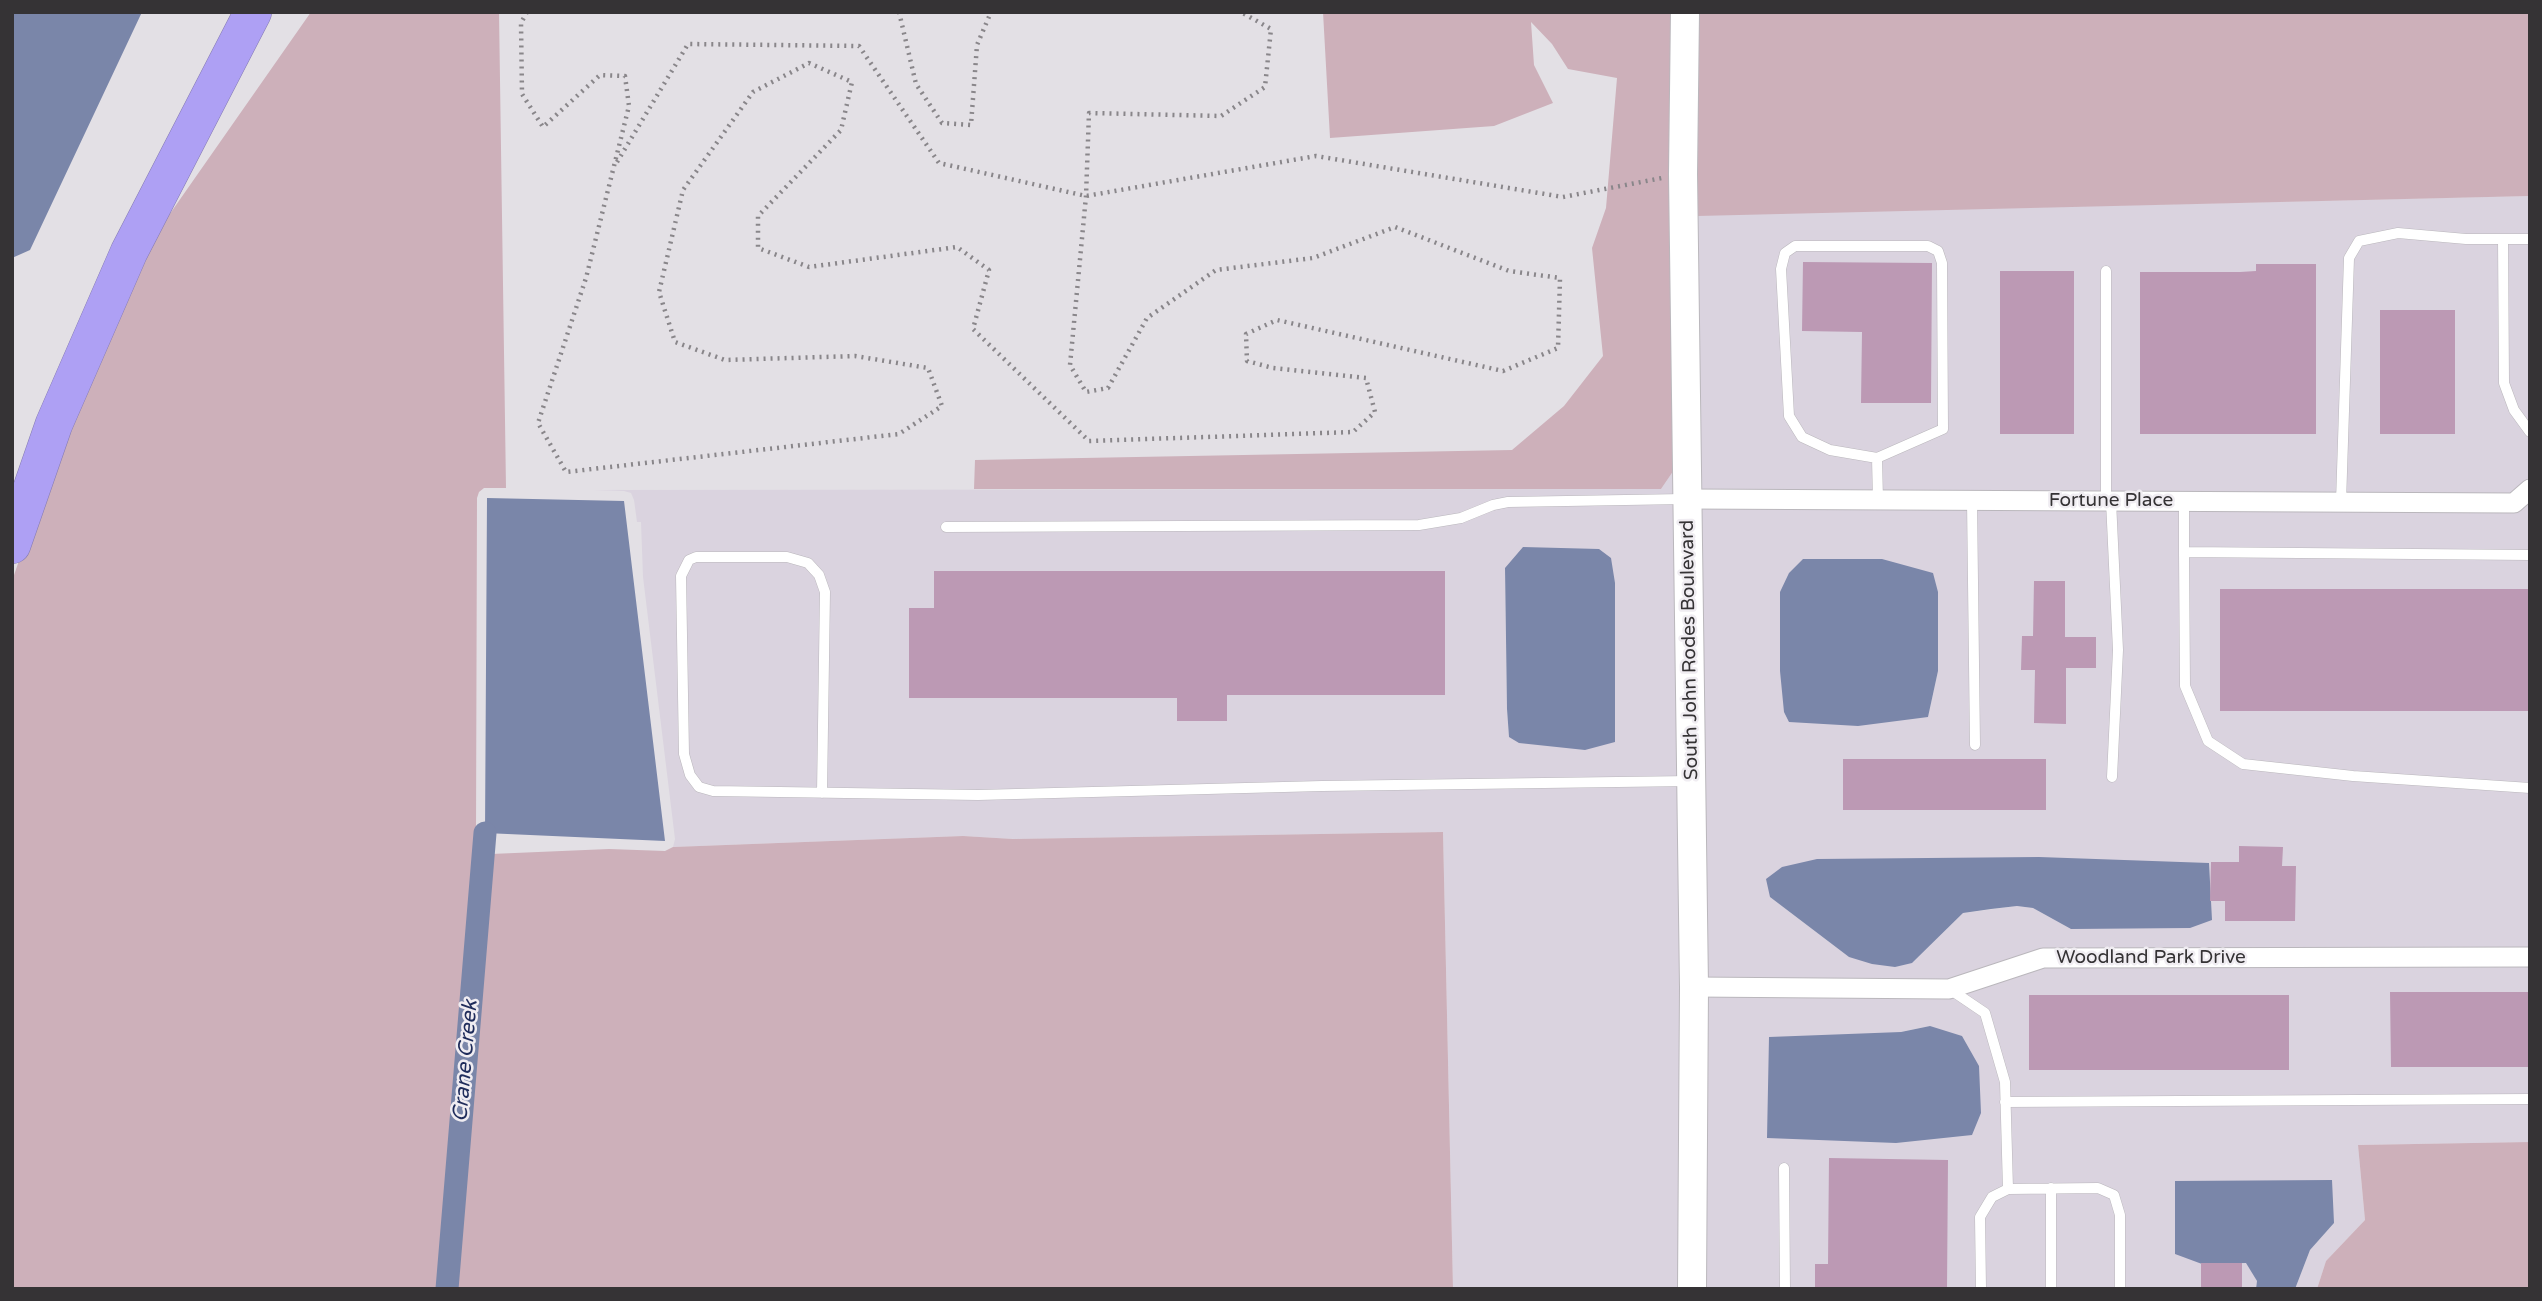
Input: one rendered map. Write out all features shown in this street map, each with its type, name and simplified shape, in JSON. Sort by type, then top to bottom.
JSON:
[{"type":"highway","points":[[12,545],[54,424],[129,252],[253,12]]},
{"type":"main road","name":"South John Rodes Boulevard","points":[[1685,12],[1683,174],[1694,987],[1692,1289]]},
{"type":"street","name":"Fortune Place","points":[[1688,499],[2514,503],[2530,489]]},
{"type":"street","name":"Woodland Park Drive","points":[[1694,987],[1950,989],[2043,958],[2530,957]]},
{"type":"lane","points":[[2341,502],[2349,258],[2359,241],[2398,233],[2466,239],[2530,239]]},
{"type":"lane","points":[[2503,239],[2504,383],[2514,410],[2530,432]]},
{"type":"lane","points":[[1795,246],[1928,246],[1938,251],[1942,263],[1943,429],[1877,458],[1830,450],[1802,437],[1789,416],[1781,269],[1785,253],[1795,246]]},
{"type":"lane","points":[[2106,271],[2108,501],[2118,650],[2112,777]]},
{"type":"lane","points":[[1877,458],[1878,500]]},
{"type":"lane","points":[[946,527],[1419,525],[1461,518],[1508,502],[1688,499]]},
{"type":"lane","points":[[1972,500],[1975,745]]},
{"type":"lane","points":[[2183,501],[2186,686],[2208,741],[2243,764],[2353,776],[2530,789]]},
{"type":"lane","points":[[2184,552],[2530,555]]},
{"type":"lane","points":[[822,793],[825,592],[819,575],[808,563],[787,556],[696,556],[689,560],[681,576],[684,754],[690,775],[699,787],[713,791],[822,793],[978,795],[1691,781]]},
{"type":"lane","points":[[1950,989],[1985,1013],[2005,1082],[2008,1189]]},
{"type":"lane","points":[[2005,1102],[2530,1100]]},
{"type":"lane","points":[[1784,1168],[1785,1289]]},
{"type":"lane","points":[[2051,1188],[2051,1289]]},
{"type":"lane","points":[[1981,1289],[1980,1217],[1993,1197],[2008,1189],[2051,1188],[2098,1188],[2114,1195],[2120,1215],[2120,1289]]},
{"type":"path","points":[[527,12],[522,23],[522,94],[543,127],[600,75],[625,76],[629,106],[586,278],[538,424],[566,472],[899,434],[942,406],[928,368],[855,356],[725,360],[675,342],[659,292],[683,190],[753,92],[808,63],[852,82],[842,130],[758,216],[758,248],[808,267],[957,247],[989,270],[973,329],[1090,441],[1353,432],[1375,412],[1366,378],[1273,368],[1247,361],[1246,334],[1277,320],[1503,371],[1558,348],[1560,278],[1509,271],[1395,227],[1313,258],[1216,270],[1147,318],[1108,388],[1086,393],[1070,365],[1086,196],[1090,113],[1221,116],[1265,87],[1271,29],[1241,12]]},
{"type":"path","points":[[899,12],[916,84],[942,123],[971,125],[977,45],[991,12]]},
{"type":"path","points":[[614,169],[688,44],[859,46],[939,163],[1086,196],[1316,156],[1563,197],[1683,174]]},
{"type":"shaded area","points":[[311,12],[499,12],[506,488],[484,488],[477,498],[476,833],[479,842],[491,845],[491,854],[609,849],[665,851],[673,847],[963,836],[1013,839],[1443,832],[1453,1289],[12,1289],[12,581],[64,429],[139,258]]},
{"type":"shaded area","points":[[1323,12],[1673,12],[1676,467],[1661,489],[974,489],[975,460],[1512,450],[1564,406],[1603,356],[1592,248],[1606,208],[1617,78],[1568,69],[1552,44],[1531,22],[1534,65],[1553,103],[1494,126],[1330,138]]},
{"type":"shaded area","points":[[1696,12],[2530,12],[2530,196],[1697,216],[1694,174]]},
{"type":"shaded area","points":[[2530,196],[2530,1142],[2358,1145],[2365,1220],[2326,1261],[2317,1289],[2295,1289],[2310,1250],[2334,1223],[2202,1264],[2247,1263],[2257,1281],[2256,1289],[1703,1289],[1697,215]],"holes":[[[1938,592],[1938,671],[1928,717],[1780,671]],[[2209,863],[2071,929],[2033,908],[2017,906],[1963,913],[1912,963],[1849,957],[1770,897]],[[1930,1026],[1972,1135],[1901,1032]]]},
{"type":"shaded area","points":[[1676,467],[1682,987],[1681,1289],[1453,1289],[1443,832],[1013,839],[963,836],[673,847],[675,839],[643,577],[641,522],[637,522],[631,493],[593,490],[1661,489]],"holes":[[[1505,568],[1615,583],[1614,742],[1509,737]]]},
{"type":"shaded area","points":[[2530,1142],[2530,1289],[2317,1289],[2326,1261],[2365,1220],[2358,1145]]},
{"type":"water","points":[[12,12],[142,12],[30,250],[12,258]]},
{"type":"water","points":[[487,498],[624,501],[665,841],[485,833]]},
{"type":"water","points":[[1523,547],[1599,549],[1611,558],[1615,583],[1615,742],[1585,750],[1519,743],[1509,737],[1505,568]]},
{"type":"water","points":[[1803,559],[1882,559],[1933,573],[1938,592],[1938,671],[1928,717],[1858,726],[1789,722],[1784,712],[1780,671],[1780,592],[1789,573]]},
{"type":"water","points":[[2039,857],[2209,863],[2212,920],[2190,928],[2071,929],[2033,908],[2017,906],[1963,913],[1912,963],[1895,967],[1849,957],[1770,897],[1766,879],[1782,867],[1817,859]]},
{"type":"water","points":[[1930,1026],[1962,1036],[1979,1066],[1981,1113],[1972,1135],[1896,1143],[1767,1138],[1769,1037],[1901,1032]]},
{"type":"water","points":[[2332,1180],[2334,1223],[2310,1250],[2295,1289],[2256,1289],[2257,1281],[2246,1263],[2202,1264],[2175,1254],[2175,1181]]},
{"type":"building","points":[[1803,262],[1932,263],[1931,403],[1861,403],[1862,332],[1802,331]]},
{"type":"building","points":[[2256,264],[2316,264],[2316,434],[2140,434],[2140,272],[2256,271]]},
{"type":"building","points":[[2000,271],[2074,271],[2074,434],[2000,434]]},
{"type":"building","points":[[2380,310],[2455,310],[2455,434],[2380,434]]},
{"type":"building","points":[[934,571],[1445,571],[1445,695],[1227,695],[1227,721],[1177,721],[1177,698],[909,698],[909,608],[934,608]]},
{"type":"building","points":[[2034,581],[2065,581],[2065,637],[2096,637],[2096,668],[2066,668],[2066,724],[2034,723],[2035,670],[2021,670],[2022,636],[2033,636]]},
{"type":"building","points":[[2220,589],[2530,589],[2530,711],[2220,711]]},
{"type":"building","points":[[1843,759],[2046,759],[2046,810],[1843,810]]},
{"type":"building","points":[[2239,846],[2283,847],[2282,866],[2296,866],[2295,921],[2225,921],[2225,901],[2210,901],[2211,862],[2239,862]]},
{"type":"building","points":[[2390,992],[2530,992],[2530,1067],[2391,1067]]},
{"type":"building","points":[[2029,995],[2289,995],[2289,1070],[2029,1070]]},
{"type":"building","points":[[1829,1158],[1948,1160],[1947,1289],[1815,1289],[1815,1264],[1828,1264]]},
{"type":"building","points":[[2201,1263],[2242,1263],[2242,1289],[2201,1289]]},
{"type":"waterway","name":"Crane Creek","points":[[447,1289],[485,833]]}]
